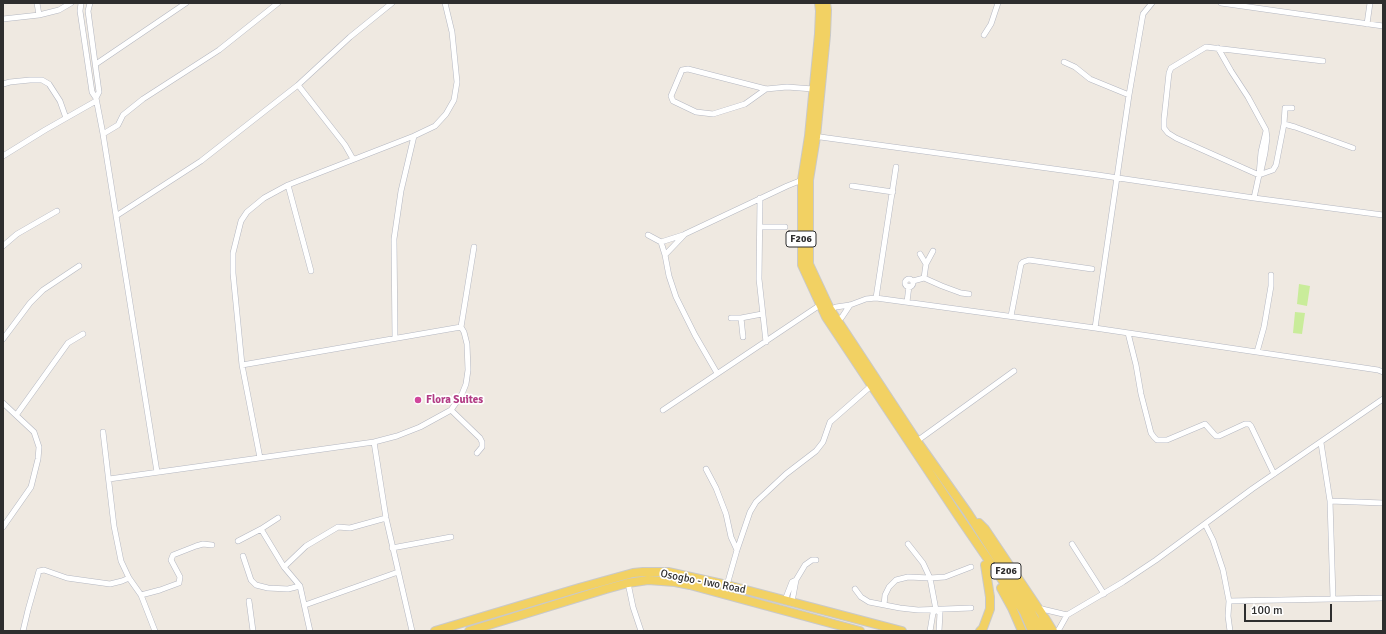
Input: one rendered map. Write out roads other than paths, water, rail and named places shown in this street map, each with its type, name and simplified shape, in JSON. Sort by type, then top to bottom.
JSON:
[{"type":"main road","name":"F206","points":[[819,3],[819,34],[813,89],[809,180],[809,264],[827,311],[968,513],[1028,606],[1041,631]]},
{"type":"main road","name":"F206","points":[[826,3],[826,35],[812,136],[802,180],[802,266],[820,305],[827,311]]},
{"type":"main road","name":"F206","points":[[835,323],[871,386],[1024,612],[1032,631]]},
{"type":"main road","points":[[968,513],[985,529],[1054,631]]},
{"type":"main road","points":[[959,517],[961,527],[1005,595],[1022,631]]},
{"type":"main road","points":[[980,631],[983,628],[990,609],[990,597],[985,564]]},
{"type":"main road","name":"Osogbo - Iwo Road","points":[[435,631],[633,573],[668,572],[727,585],[902,631]]},
{"type":"main road","name":"Osogbo - Iwo Road","points":[[469,631],[628,583],[648,580],[683,584],[860,631]]},
{"type":"main road","points":[[1040,611],[1046,631]]},
{"type":"street","points":[[37,3],[39,15]]},
{"type":"street","points":[[3,19],[39,15],[59,10],[71,3]]},
{"type":"street","points":[[81,3],[80,11],[92,92],[96,99],[103,134],[157,472]]},
{"type":"street","points":[[3,156],[96,99],[99,92],[88,11],[90,3]]},
{"type":"street","points":[[96,64],[186,3]]},
{"type":"street","points":[[103,134],[118,125],[123,115],[143,99],[219,50],[278,3]]},
{"type":"street","points":[[116,216],[201,161],[298,85],[350,37],[392,3]]},
{"type":"street","points":[[260,458],[242,365],[233,273],[233,253],[241,221],[247,212],[264,198],[288,185],[414,136],[435,126],[446,114],[454,100],[457,82],[452,32],[444,3]]},
{"type":"street","points":[[984,35],[991,24],[998,3]]},
{"type":"street","points":[[1095,328],[1129,95],[1143,14],[1152,3]]},
{"type":"street","points":[[1221,3],[1383,26]]},
{"type":"street","points":[[1367,24],[1370,3]]},
{"type":"street","points":[[1292,108],[1285,108],[1284,124],[1276,164],[1273,170],[1259,174],[1176,138],[1168,133],[1164,128],[1169,73],[1171,68],[1206,47],[1323,61]]},
{"type":"street","points":[[1218,48],[1266,130],[1267,138],[1265,152],[1254,198]]},
{"type":"street","points":[[1064,62],[1075,67],[1090,79],[1129,95]]},
{"type":"street","points":[[766,89],[745,104],[713,114],[696,112],[673,101],[670,96],[682,70],[766,89],[813,89]]},
{"type":"street","points":[[3,84],[10,82],[42,80],[49,84],[60,101],[66,118]]},
{"type":"street","points":[[298,85],[345,145],[353,159]]},
{"type":"street","points":[[1284,124],[1302,129],[1352,148]]},
{"type":"street","points":[[395,338],[394,239],[401,192],[414,136]]},
{"type":"street","points":[[812,136],[1383,215]]},
{"type":"street","points":[[876,298],[896,167]]},
{"type":"street","points":[[661,242],[685,234],[760,198],[802,180]]},
{"type":"street","points":[[288,185],[311,271]]},
{"type":"street","points":[[852,186],[893,192]]},
{"type":"street","points":[[760,198],[759,279],[766,342]]},
{"type":"street","points":[[3,246],[17,234],[57,211]]},
{"type":"street","points":[[760,227],[785,227]]},
{"type":"street","points":[[665,255],[685,234]]},
{"type":"street","points":[[648,235],[661,242],[669,276],[676,297],[695,335],[717,373]]},
{"type":"street","points":[[109,479],[374,442],[397,436],[420,427],[451,410],[462,394],[466,384],[468,370],[467,344],[461,327],[474,248]]},
{"type":"street","points":[[924,278],[926,264],[933,251]]},
{"type":"street","points":[[920,254],[926,264]]},
{"type":"street","points":[[1011,316],[1021,264],[1023,262],[1030,260],[1092,269]]},
{"type":"street","points":[[3,339],[30,303],[43,290],[79,266]]},
{"type":"street","points":[[1257,352],[1264,327],[1271,286],[1271,275]]},
{"type":"street","points":[[907,302],[909,286],[913,284],[913,281],[924,278],[961,293],[969,294]]},
{"type":"street","points":[[827,311],[866,299],[876,298],[1095,328],[1378,370],[1383,372]]},
{"type":"street","points":[[663,410],[820,305]]},
{"type":"street","points":[[835,323],[842,317],[850,305]]},
{"type":"street","points":[[730,318],[741,318],[762,314]]},
{"type":"street","points":[[741,318],[743,337]]},
{"type":"street","points":[[242,365],[461,327]]},
{"type":"street","points":[[1128,333],[1151,433],[1157,440],[1167,440],[1204,424],[1216,436],[1248,424],[1251,426],[1274,474]]},
{"type":"street","points":[[17,414],[68,343],[83,334]]},
{"type":"street","points":[[917,441],[1014,371]]},
{"type":"street","points":[[727,585],[750,512],[756,502],[786,474],[816,451],[823,442],[830,422],[871,386]]},
{"type":"street","points":[[1058,631],[1067,615],[1104,594],[1156,560],[1274,474],[1383,400]]},
{"type":"street","points":[[3,403],[31,428],[37,437],[39,447],[38,459],[31,487],[3,527]]},
{"type":"street","points":[[451,410],[480,438],[482,447],[477,453]]},
{"type":"street","points":[[103,432],[114,526],[121,561],[129,578],[141,595],[154,631]]},
{"type":"street","points":[[374,442],[392,548],[412,631]]},
{"type":"street","points":[[1321,443],[1330,501],[1333,598]]},
{"type":"street","points":[[706,469],[716,488],[726,514],[737,550]]},
{"type":"street","points":[[1330,501],[1383,503]]},
{"type":"street","points":[[238,541],[278,518]]},
{"type":"street","points":[[284,567],[306,546],[338,527],[350,528],[386,518]]},
{"type":"street","points":[[1204,524],[1219,554],[1223,570],[1228,601],[1230,631]]},
{"type":"street","points":[[261,529],[284,567],[300,586],[310,631]]},
{"type":"street","points":[[392,548],[451,538]]},
{"type":"street","points":[[141,595],[160,590],[179,582],[180,577],[171,560],[173,555],[203,544],[212,545]]},
{"type":"street","points":[[908,544],[923,563],[930,578],[936,610],[940,613],[939,631]]},
{"type":"street","points":[[1072,544],[1104,594]]},
{"type":"street","points":[[243,556],[251,580],[256,585],[268,588],[288,589],[300,586]]},
{"type":"street","points":[[788,601],[796,580],[805,565],[812,560],[816,560]]},
{"type":"street","points":[[884,605],[887,591],[896,580],[908,577],[930,578],[954,574],[971,567]]},
{"type":"street","points":[[23,631],[39,571],[44,570],[67,578],[110,584],[129,578]]},
{"type":"street","points":[[305,605],[398,572]]},
{"type":"street","points":[[628,583],[640,631]]},
{"type":"street","points":[[855,589],[861,597],[869,602],[884,605],[918,610],[971,608]]},
{"type":"street","points":[[1228,601],[1383,598]]},
{"type":"street","points":[[249,601],[253,631]]},
{"type":"street","points":[[930,631],[933,613],[936,610]]},
{"type":"street","points":[[1040,611],[1067,615]]},
{"type":"place","name":"Flora Suites","points":[[418,400]]}]
